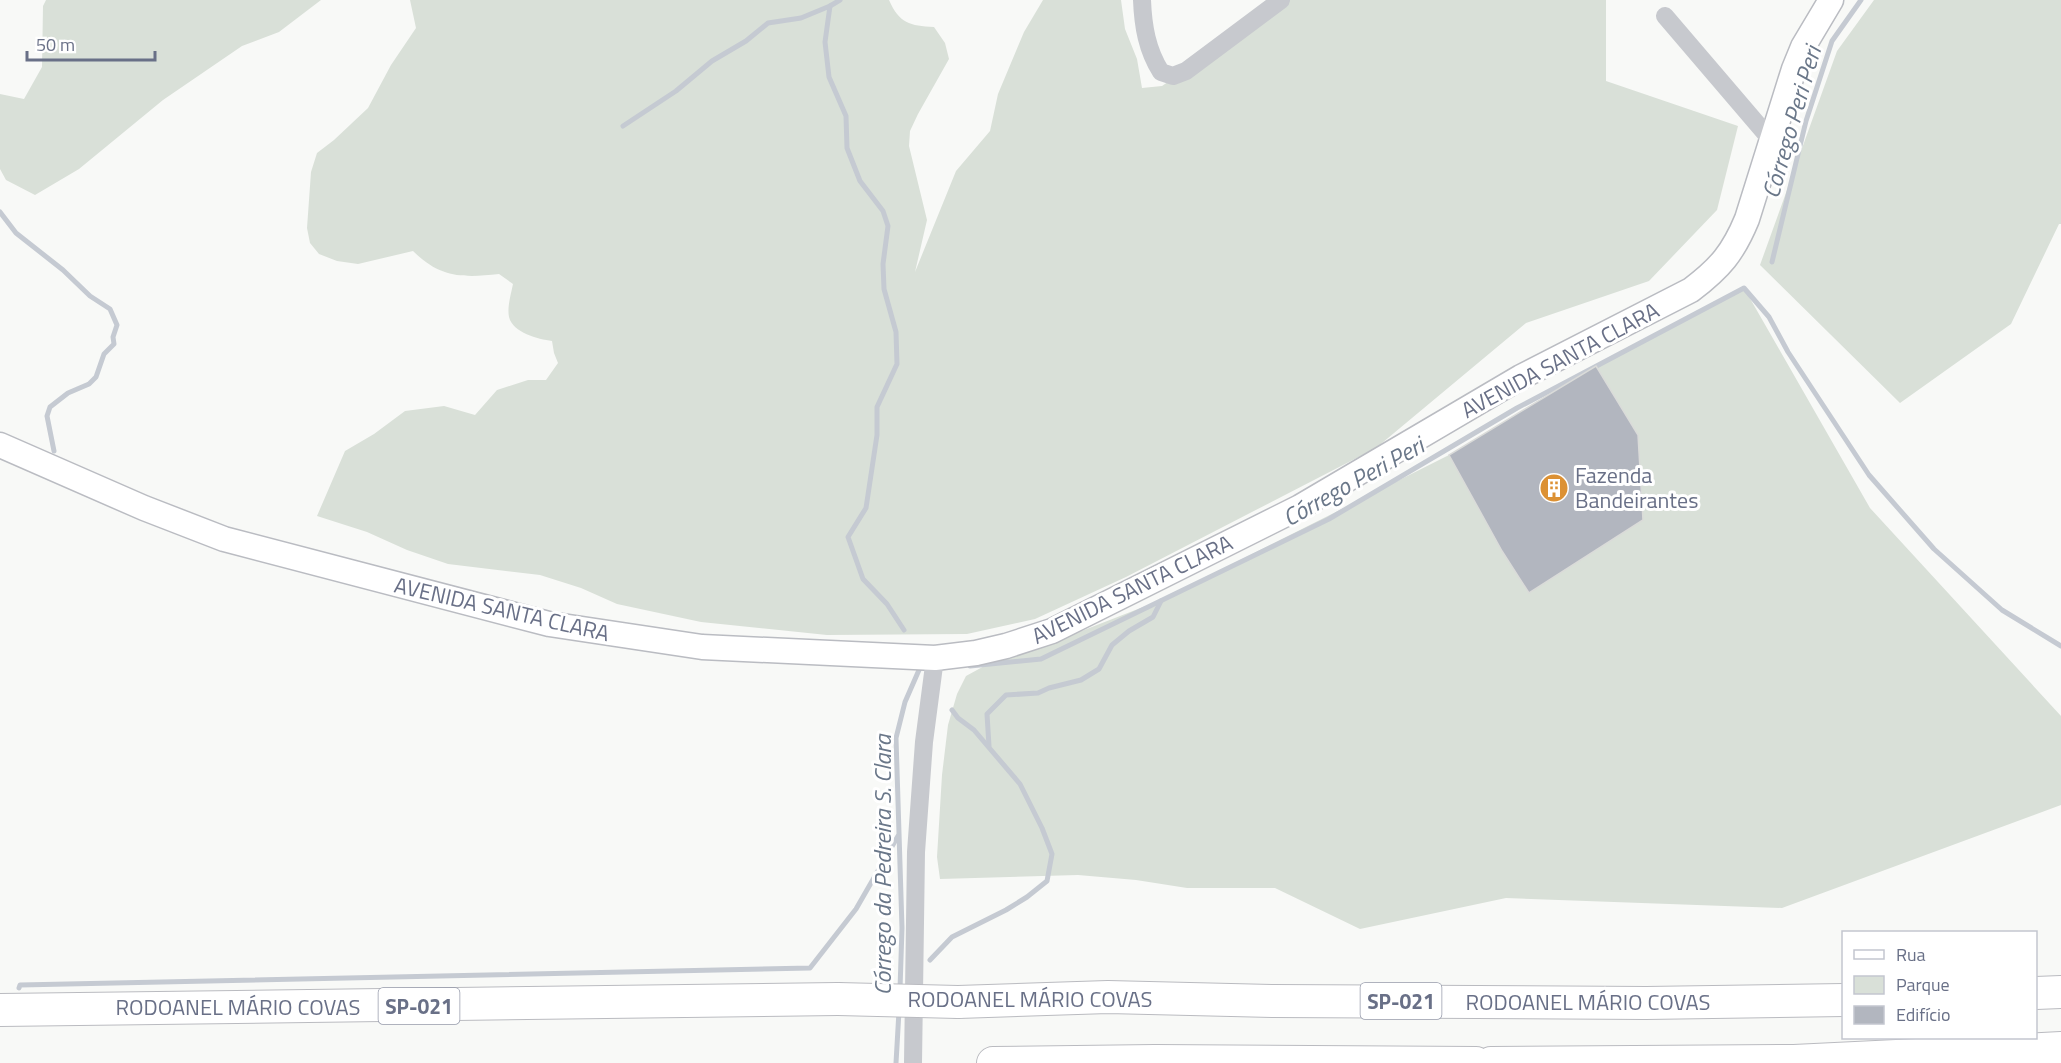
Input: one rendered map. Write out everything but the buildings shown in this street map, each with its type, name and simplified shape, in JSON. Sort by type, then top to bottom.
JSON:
[{"type":"highway","points":[[2037,993],[2061,992]]},
{"type":"highway","name":"RODOANEL MÁRIO COVAS","points":[[0,1011],[838,999],[958,1002],[1108,998],[1646,1003],[1842,1000]]},
{"type":"highway","points":[[1491,1063],[1794,1061],[2061,1048]]},
{"type":"highway","points":[[993,1063],[1155,1061],[1476,1063]]},
{"type":"street","points":[[1143,0],[1143,26],[1152,57],[1161,72],[1173,76],[1199,62],[1281,0]]},
{"type":"street","name":"AVENIDA SANTA CLARA","points":[[0,446],[144,508],[224,539],[549,624],[702,647],[934,658],[996,648],[1052,631],[1300,507],[1521,377],[1691,290],[1714,272],[1738,240],[1747,219],[1794,69],[1803,47],[1831,0]]},
{"type":"street","points":[[1665,16],[1771,140]]},
{"type":"street","points":[[913,1063],[916,852],[924,742],[934,658]]},
{"type":"green space","points":[[46,0],[321,0],[279,32],[242,46],[163,100],[79,169],[35,195],[6,180],[0,169],[0,94],[24,99],[42,67],[43,6]]},
{"type":"green space","points":[[410,0],[889,0],[897,14],[906,22],[918,26],[934,27],[945,43],[949,59],[910,131],[909,146],[927,220],[915,272],[956,171],[990,131],[998,94],[1024,32],[1043,0],[1121,0],[1125,29],[1137,59],[1142,88],[1162,86],[1288,0],[1606,0],[1606,81],[1738,126],[1717,210],[1649,281],[1526,323],[1376,448],[1126,577],[1035,619],[967,634],[827,635],[701,622],[617,604],[581,588],[540,575],[448,564],[407,550],[367,532],[317,516],[345,451],[374,434],[405,411],[444,406],[475,415],[497,390],[528,380],[546,380],[558,363],[552,341],[527,334],[511,323],[508,309],[513,284],[499,274],[463,276],[453,274],[433,267],[413,251],[358,264],[337,261],[319,254],[310,243],[307,228],[311,172],[317,153],[368,108],[391,65],[416,28]]},
{"type":"green space","points":[[1874,0],[2061,0],[2061,224],[2011,324],[1900,403],[1760,265],[1837,51]]},
{"type":"green space","points":[[1744,288],[1870,508],[2061,716],[2061,805],[1782,908],[1506,898],[1360,929],[1275,888],[1187,888],[1136,880],[1078,875],[940,879],[937,857],[942,775],[948,725],[957,694],[966,676],[988,664],[1056,641],[1161,600],[1449,455],[1502,551],[1529,592],[1643,520],[1638,435],[1596,366]]},
{"type":"waterway","points":[[623,126],[676,91],[712,61],[746,41],[768,23],[801,18],[840,0]]},
{"type":"waterway","name":"Córrego Peri Peri","points":[[1772,262],[1806,121],[1832,41],[1861,0]]},
{"type":"waterway","name":"Córrego da Pedreira S. Clara","points":[[830,6],[825,42],[829,77],[846,116],[847,148],[860,181],[883,211],[888,226],[883,264],[884,289],[896,332],[897,364],[877,407],[877,435],[866,508],[848,537],[863,579],[887,604],[904,630]]},
{"type":"waterway","points":[[0,212],[16,233],[63,270],[90,296],[110,309],[117,325],[113,337],[114,344],[104,354],[96,377],[89,384],[68,393],[50,407],[47,416],[54,451]]},
{"type":"waterway","name":"Córrego Peri Peri","points":[[970,666],[1041,659],[1329,519],[1517,408],[1744,288],[1769,317],[1788,352],[1869,475],[1934,549],[2002,610],[2061,646]]},
{"type":"waterway","name":"Córrego da Pedreira S. Clara","points":[[989,746],[987,714],[1006,695],[1038,693],[1081,680],[1099,669],[1112,645],[1129,631],[1153,617],[1161,601]]},
{"type":"waterway","name":"Córrego da Pedreira S. Clara","points":[[900,989],[902,928],[896,738],[905,702],[919,670]]},
{"type":"waterway","name":"Córrego da Pedreira S. Clara","points":[[930,960],[952,937],[1006,910],[1047,881],[1052,854],[1020,784],[974,730],[958,718],[952,710]]},
{"type":"waterway","points":[[19,988],[20,985],[810,968],[856,909],[898,836]]},
{"type":"waterway","name":"Córrego da Pedreira S. Clara","points":[[896,1063],[899,1011]]},
{"type":"place","name":"Fazenda Bandeirantes","points":[[1554,488]]}]
